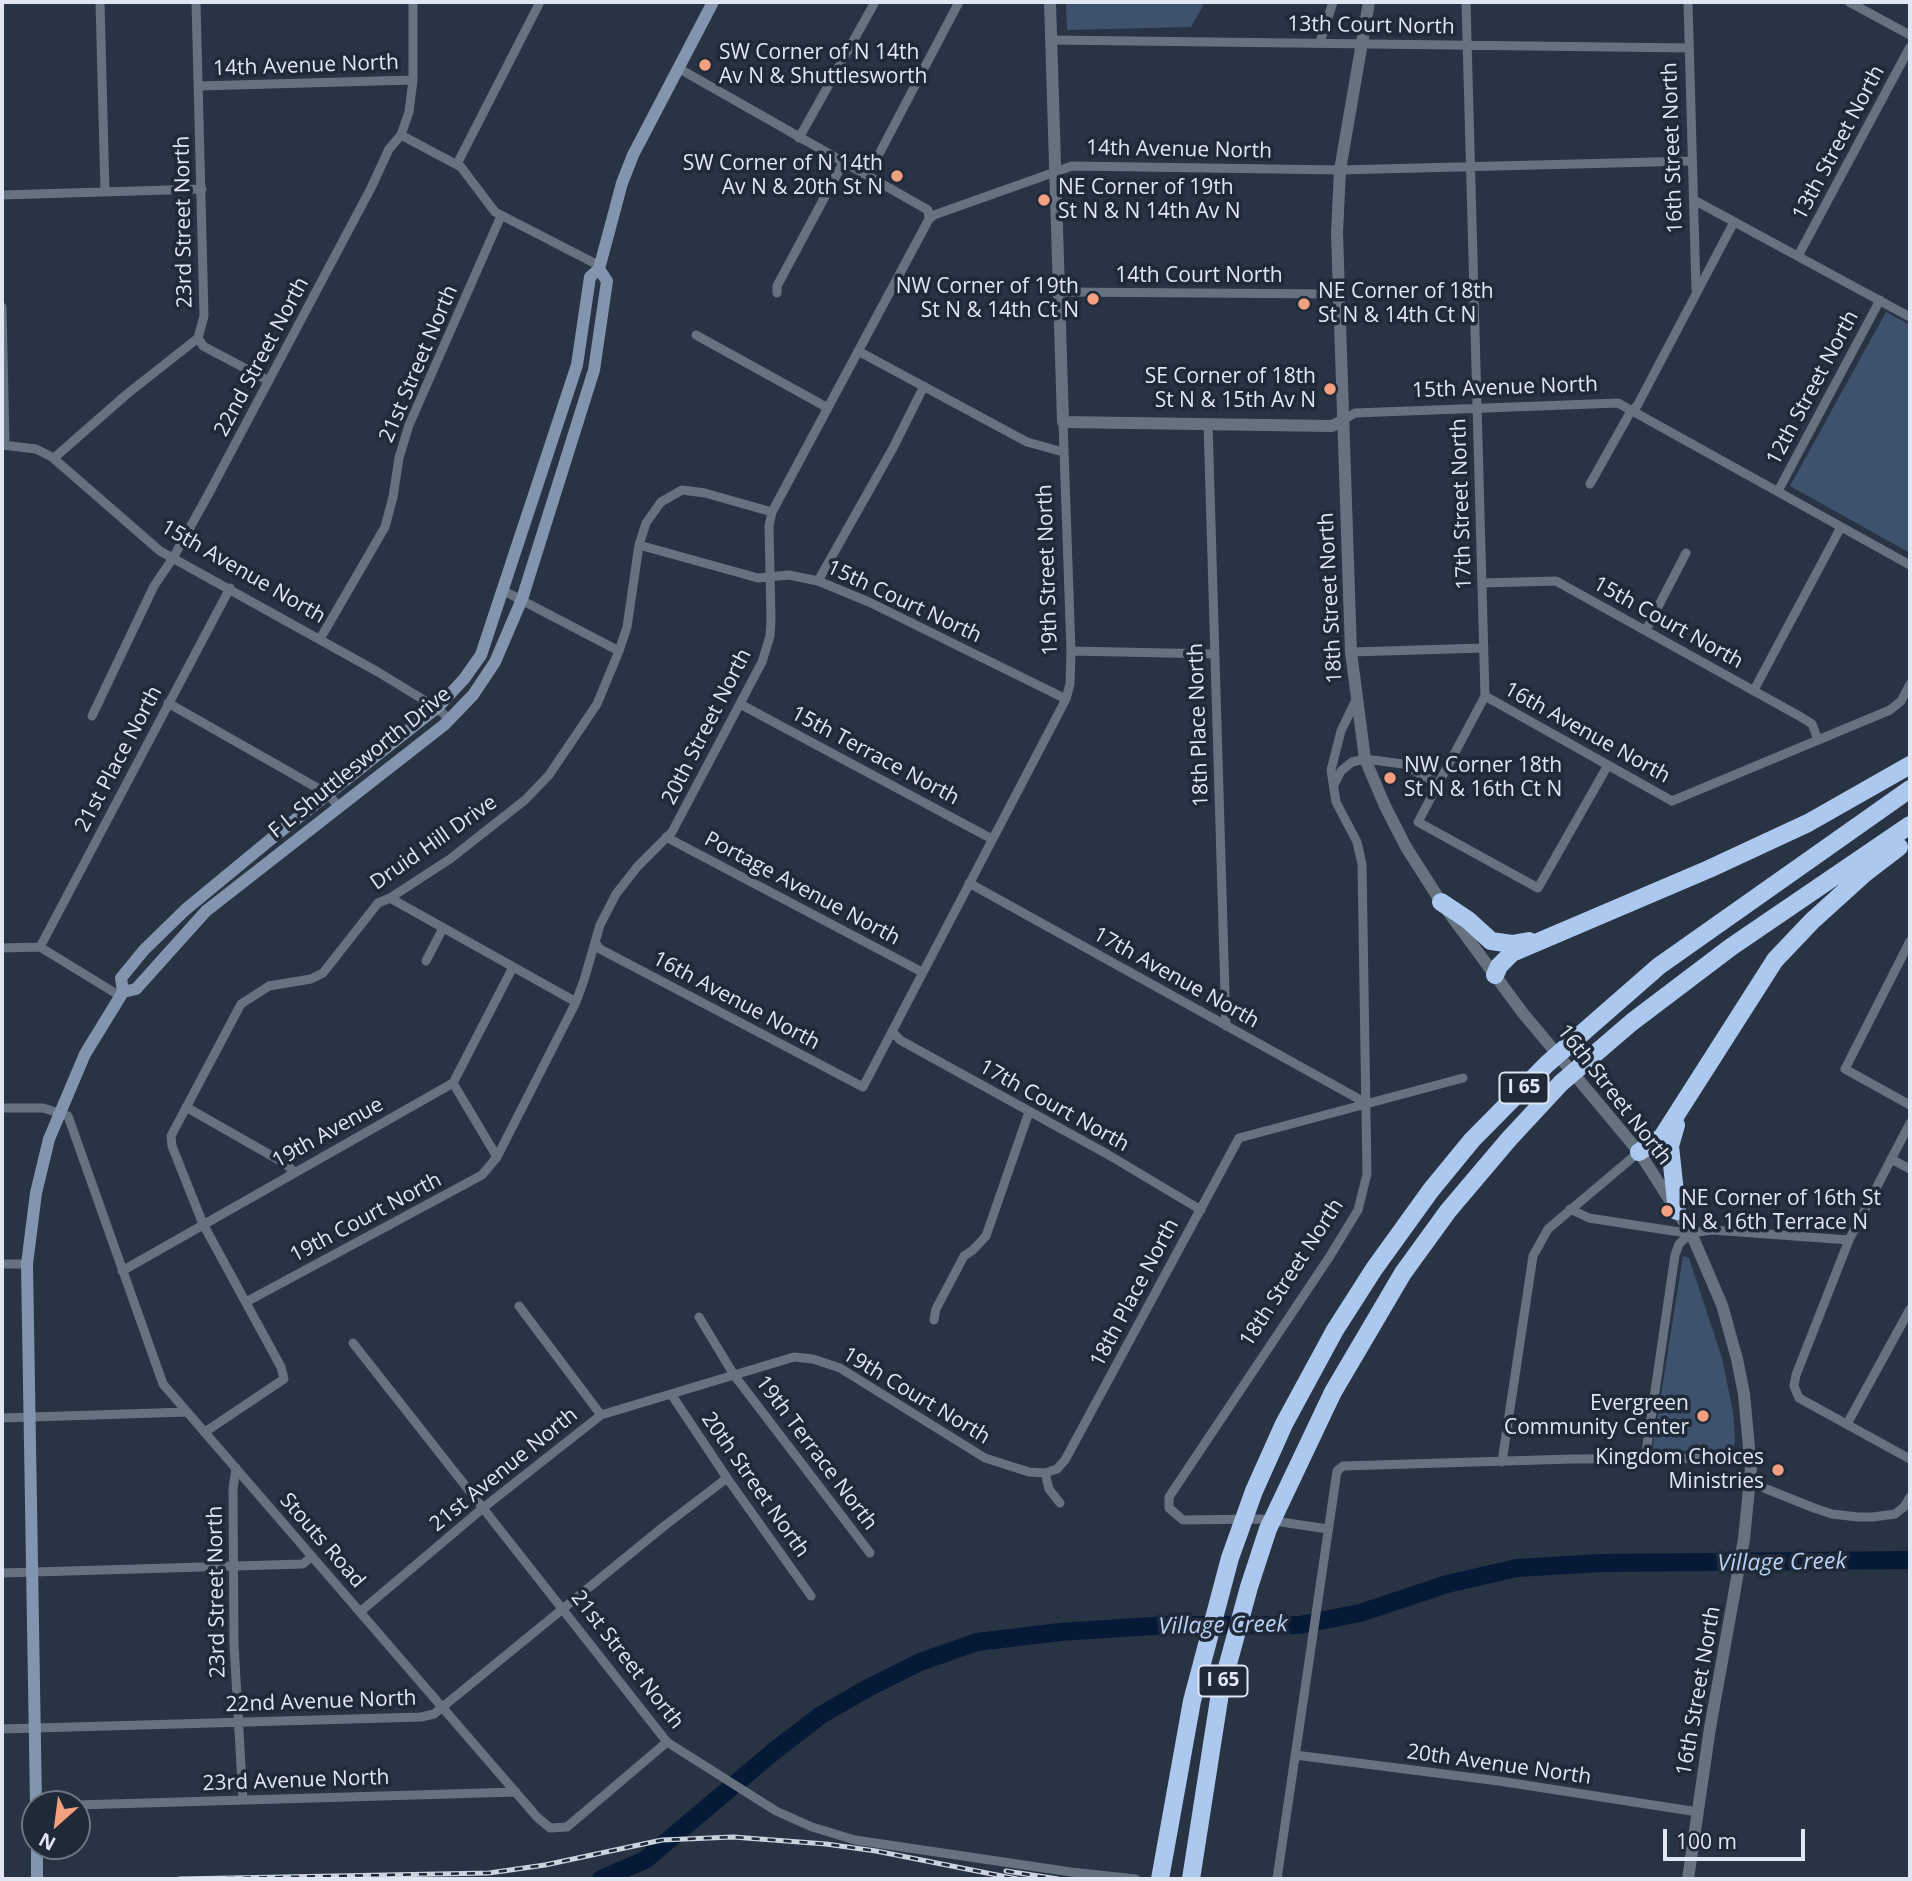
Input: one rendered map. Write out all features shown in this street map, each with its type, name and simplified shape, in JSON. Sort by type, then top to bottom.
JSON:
[{"type":"highway","points":[[1495,975],[1512,953],[1709,869],[1808,822],[1910,765]]},
{"type":"highway","name":"I 65","points":[[1160,1879],[1192,1701],[1230,1558],[1254,1491],[1284,1424],[1374,1269],[1431,1190],[1472,1140],[1547,1064],[1659,966],[1910,789]]},
{"type":"highway","name":"I 65","points":[[1191,1879],[1220,1693],[1268,1529],[1333,1392],[1403,1273],[1448,1211],[1517,1129],[1561,1083],[1632,1022],[1731,947],[1910,825]]},
{"type":"highway","points":[[1639,1152],[1662,1138],[1775,961],[1820,913],[1865,873],[1910,839]]},
{"type":"highway","points":[[1441,902],[1468,920],[1491,941],[1511,944],[1539,940]]},
{"type":"highway","points":[[1677,1211],[1670,1146],[1691,1091]]},
{"type":"main road","name":"F L Shuttlesworth Drive","points":[[36,1790],[27,1264],[36,1193],[50,1139],[85,1054],[122,994],[121,978],[163,929],[328,793],[437,708],[464,679],[481,655],[577,365],[590,278],[599,267],[632,155],[713,2]]},
{"type":"main road","name":"F L Shuttlesworth Drive","points":[[122,994],[136,989],[206,911],[449,719],[473,695],[495,662],[522,599],[594,370],[607,281],[599,267]]},
{"type":"main road","points":[[37,1860],[37,1879]]},
{"type":"street","points":[[100,2],[104,192]]},
{"type":"street","name":"23rd Street North","points":[[54,458],[127,394],[198,338],[204,316],[196,2]]},
{"type":"street","name":"22nd Street North","points":[[92,716],[148,597],[173,558],[269,381],[389,149],[401,135],[409,112],[413,80],[412,2]]},
{"type":"street","points":[[457,164],[540,2]]},
{"type":"street","points":[[799,138],[874,2]]},
{"type":"street","points":[[867,175],[958,2]]},
{"type":"street","name":"19th Street North","points":[[863,1087],[1066,699],[1070,684],[1050,2]]},
{"type":"street","points":[[1320,42],[1333,2]]},
{"type":"street","name":"18th Street North","points":[[1328,1529],[1261,1519],[1183,1520],[1169,1508],[1169,1497],[1330,1256],[1358,1210],[1367,1174],[1362,864],[1357,842],[1336,802],[1331,770],[1340,731],[1356,699],[1351,652],[1336,233],[1340,170],[1369,2]]},
{"type":"street","name":"17th Street North","points":[[1466,2],[1485,696],[1418,822],[1538,888],[1608,765]]},
{"type":"street","name":"16th Street North","points":[[1688,2],[1696,293]]},
{"type":"street","points":[[1849,2],[1910,35]]},
{"type":"street","name":"13th Court North","points":[[1052,40],[1689,48]]},
{"type":"street","name":"13th Street North","points":[[1798,256],[1910,47]]},
{"type":"street","points":[[678,68],[928,210],[929,219]]},
{"type":"street","name":"14th Avenue North","points":[[199,86],[413,80]]},
{"type":"street","points":[[401,135],[457,164],[466,172],[488,204],[501,215],[599,267]]},
{"type":"street","name":"14th Avenue North","points":[[929,219],[1072,166],[1340,170],[1692,161]]},
{"type":"street","points":[[777,293],[777,286],[843,163]]},
{"type":"street","points":[[2,195],[202,189]]},
{"type":"street","points":[[1693,200],[1910,317]]},
{"type":"street","name":"21st Street North","points":[[320,639],[386,527],[399,458],[410,425],[501,215]]},
{"type":"street","name":"20th Street North","points":[[497,1157],[576,1002],[600,925],[622,886],[678,820],[766,652],[771,619],[769,526],[772,512],[929,219]]},
{"type":"street","name":"16th Street North","points":[[1590,484],[1631,411],[1637,406],[1734,222]]},
{"type":"street","name":"14th Court North","points":[[1060,292],[1337,294]]},
{"type":"street","name":"12th Street North","points":[[1778,491],[1880,300]]},
{"type":"street","points":[[2,307],[4,445]]},
{"type":"street","points":[[696,335],[828,408]]},
{"type":"street","points":[[198,338],[203,346],[269,381]]},
{"type":"street","points":[[858,351],[1027,442],[1063,452]]},
{"type":"street","points":[[818,581],[893,448],[924,386]]},
{"type":"street","name":"15th Avenue North","points":[[1063,422],[1332,426],[1355,413],[1618,403],[1910,565]]},
{"type":"street","name":"18th Place North","points":[[1208,424],[1226,1026]]},
{"type":"street","name":"15th Avenue North","points":[[4,445],[36,449],[54,458],[160,551],[320,639],[437,708],[449,719]]},
{"type":"street","name":"Druid Hill Drive","points":[[205,1432],[284,1379],[281,1367],[203,1224],[172,1146],[171,1136],[241,1004],[268,986],[310,979],[323,973],[379,903],[460,850],[525,800],[549,775],[597,704],[619,651],[627,627],[639,544],[653,510],[682,489],[772,512]]},
{"type":"street","points":[[1754,691],[1842,527]]},
{"type":"street","name":"15th Court North","points":[[639,544],[758,578],[789,575],[818,581],[869,602],[1066,699]]},
{"type":"street","points":[[1646,630],[1686,553]]},
{"type":"street","name":"15th Court North","points":[[1482,583],[1556,581],[1812,724],[1818,740]]},
{"type":"street","name":"21st Place North","points":[[40,947],[230,588]]},
{"type":"street","points":[[504,591],[619,651]]},
{"type":"street","points":[[1351,652],[1484,648]]},
{"type":"street","points":[[1070,652],[1215,654]]},
{"type":"street","points":[[1818,740],[1891,710],[1901,701],[1910,684]]},
{"type":"street","name":"16th Avenue North","points":[[1485,696],[1672,801],[1818,740]]},
{"type":"street","name":"16th Street North","points":[[1356,699],[1365,760],[1406,847],[1441,902],[1522,1012],[1639,1152],[1691,1233],[1722,1305],[1744,1394],[1750,1458],[1749,1482],[1744,1539],[1688,1879]]},
{"type":"street","points":[[168,703],[328,793],[339,807]]},
{"type":"street","name":"15th Terrace North","points":[[740,704],[992,839]]},
{"type":"street","points":[[1333,787],[1341,771],[1352,762],[1365,760],[1403,764],[1438,784]]},
{"type":"street","name":"Portage Avenue North","points":[[666,837],[922,972]]},
{"type":"street","name":"17th Avenue North","points":[[969,883],[1366,1103]]},
{"type":"street","points":[[390,898],[576,1002]]},
{"type":"street","points":[[426,961],[443,928]]},
{"type":"street","points":[[1910,941],[1845,1069],[1910,1105]]},
{"type":"street","name":"16th Avenue North","points":[[595,942],[600,949],[863,1087]]},
{"type":"street","points":[[2,948],[40,947],[122,994]]},
{"type":"street","points":[[497,1157],[453,1083],[513,967]]},
{"type":"street","name":"17th Court North","points":[[892,1031],[900,1040],[1107,1154],[1201,1210]]},
{"type":"street","points":[[1366,1103],[1463,1078]]},
{"type":"street","name":"19th Avenue","points":[[203,1224],[453,1083]]},
{"type":"street","name":"18th Place North","points":[[1045,1474],[1058,1469],[1065,1460],[1239,1138],[1366,1103]]},
{"type":"street","points":[[186,1107],[286,1164],[294,1172]]},
{"type":"street","points":[[2,1108],[43,1108],[62,1113]]},
{"type":"street","points":[[933,1320],[964,1256],[986,1236],[1029,1112]]},
{"type":"street","name":"Stouts Road","points":[[62,1113],[68,1116],[163,1384],[547,1826],[564,1828],[667,1742]]},
{"type":"street","points":[[1910,1123],[1849,1240],[1796,1374],[1794,1386],[1799,1398],[1910,1459]]},
{"type":"street","points":[[1502,1462],[1533,1256],[1548,1229],[1639,1152]]},
{"type":"street","name":"19th Court North","points":[[246,1301],[482,1175],[497,1157]]},
{"type":"street","points":[[1891,1159],[1910,1169]]},
{"type":"street","points":[[1570,1209],[1589,1218],[1691,1233],[1712,1230],[1849,1240]]},
{"type":"street","points":[[122,1271],[203,1224]]},
{"type":"street","points":[[1645,1459],[1675,1255],[1679,1244],[1691,1233]]},
{"type":"street","points":[[2,1264],[27,1264]]},
{"type":"street","points":[[519,1306],[601,1415]]},
{"type":"street","points":[[1847,1424],[1910,1309]]},
{"type":"street","points":[[699,1317],[734,1375]]},
{"type":"street","name":"21st Street North","points":[[353,1343],[667,1742],[776,1811],[812,1827],[855,1840],[1136,1879]]},
{"type":"street","name":"19th Court North","points":[[770,1365],[784,1359],[803,1357],[840,1368],[985,1458],[1029,1472],[1045,1474]]},
{"type":"street","name":"21st Avenue North","points":[[360,1612],[483,1508],[601,1415],[770,1365]]},
{"type":"street","name":"19th Terrace North","points":[[734,1375],[870,1553]]},
{"type":"street","name":"20th Street North","points":[[671,1394],[811,1596]]},
{"type":"street","points":[[2,1418],[187,1412]]},
{"type":"street","points":[[1277,1879],[1337,1471],[1343,1465],[1750,1458]]},
{"type":"street","name":"23rd Street North","points":[[236,1468],[233,1489],[234,1645],[243,1800]]},
{"type":"street","points":[[1045,1474],[1049,1489],[1060,1503]]},
{"type":"street","name":"22nd Avenue North","points":[[2,1729],[421,1717],[434,1714],[727,1478]]},
{"type":"street","points":[[1749,1482],[1832,1514],[1880,1517],[1895,1514],[1904,1507],[1910,1497]]},
{"type":"street","points":[[2,1573],[303,1564],[312,1556]]},
{"type":"street","name":"20th Avenue North","points":[[1295,1755],[1499,1781],[1698,1812]]},
{"type":"street","name":"23rd Avenue North","points":[[91,1805],[516,1792]]},
{"type":"shaded area","points":[[1066,2],[1205,2],[1191,27],[1067,30]]},
{"type":"shaded area","points":[[1886,312],[1910,325],[1910,553],[1790,486]]},
{"type":"shaded area","points":[[1683,1256],[1689,1258],[1722,1358],[1733,1412],[1735,1440],[1730,1449],[1652,1452]]},
{"type":"waterway","name":"Village Creek","points":[[601,1879],[645,1860],[821,1715],[920,1662],[977,1642],[1060,1632],[1168,1625],[1300,1625],[1360,1613],[1447,1584],[1517,1568],[1601,1563],[1910,1560]]},
{"type":"railway","points":[[179,1879],[489,1873],[545,1865],[662,1840],[733,1837],[876,1851],[1017,1879]]},
{"type":"railway","points":[[1006,1871],[1058,1879]]},
{"type":"place","name":"SW Corner of N 14th Av N & Shuttlesworth","points":[[705,65]]},
{"type":"place","name":"SW Corner of N 14th Av N & 20th St N","points":[[897,176]]},
{"type":"place","name":"NE Corner of 19th St N & N 14th Av N","points":[[1044,200]]},
{"type":"place","name":"NW Corner of 19th St N & 14th Ct N","points":[[1093,299]]},
{"type":"place","name":"NE Corner of 18th St N & 14th Ct N","points":[[1304,304]]},
{"type":"place","name":"SE Corner of 18th St N & 15th Av N","points":[[1330,389]]},
{"type":"place","name":"NW Corner 18th St N & 16th Ct N","points":[[1390,778]]},
{"type":"place","name":"NE Corner of 16th St N & 16th Terrace N","points":[[1667,1211]]},
{"type":"place","name":"Evergreen Community Center","points":[[1703,1416]]},
{"type":"place","name":"Kingdom Choices Ministries","points":[[1778,1470]]}]
